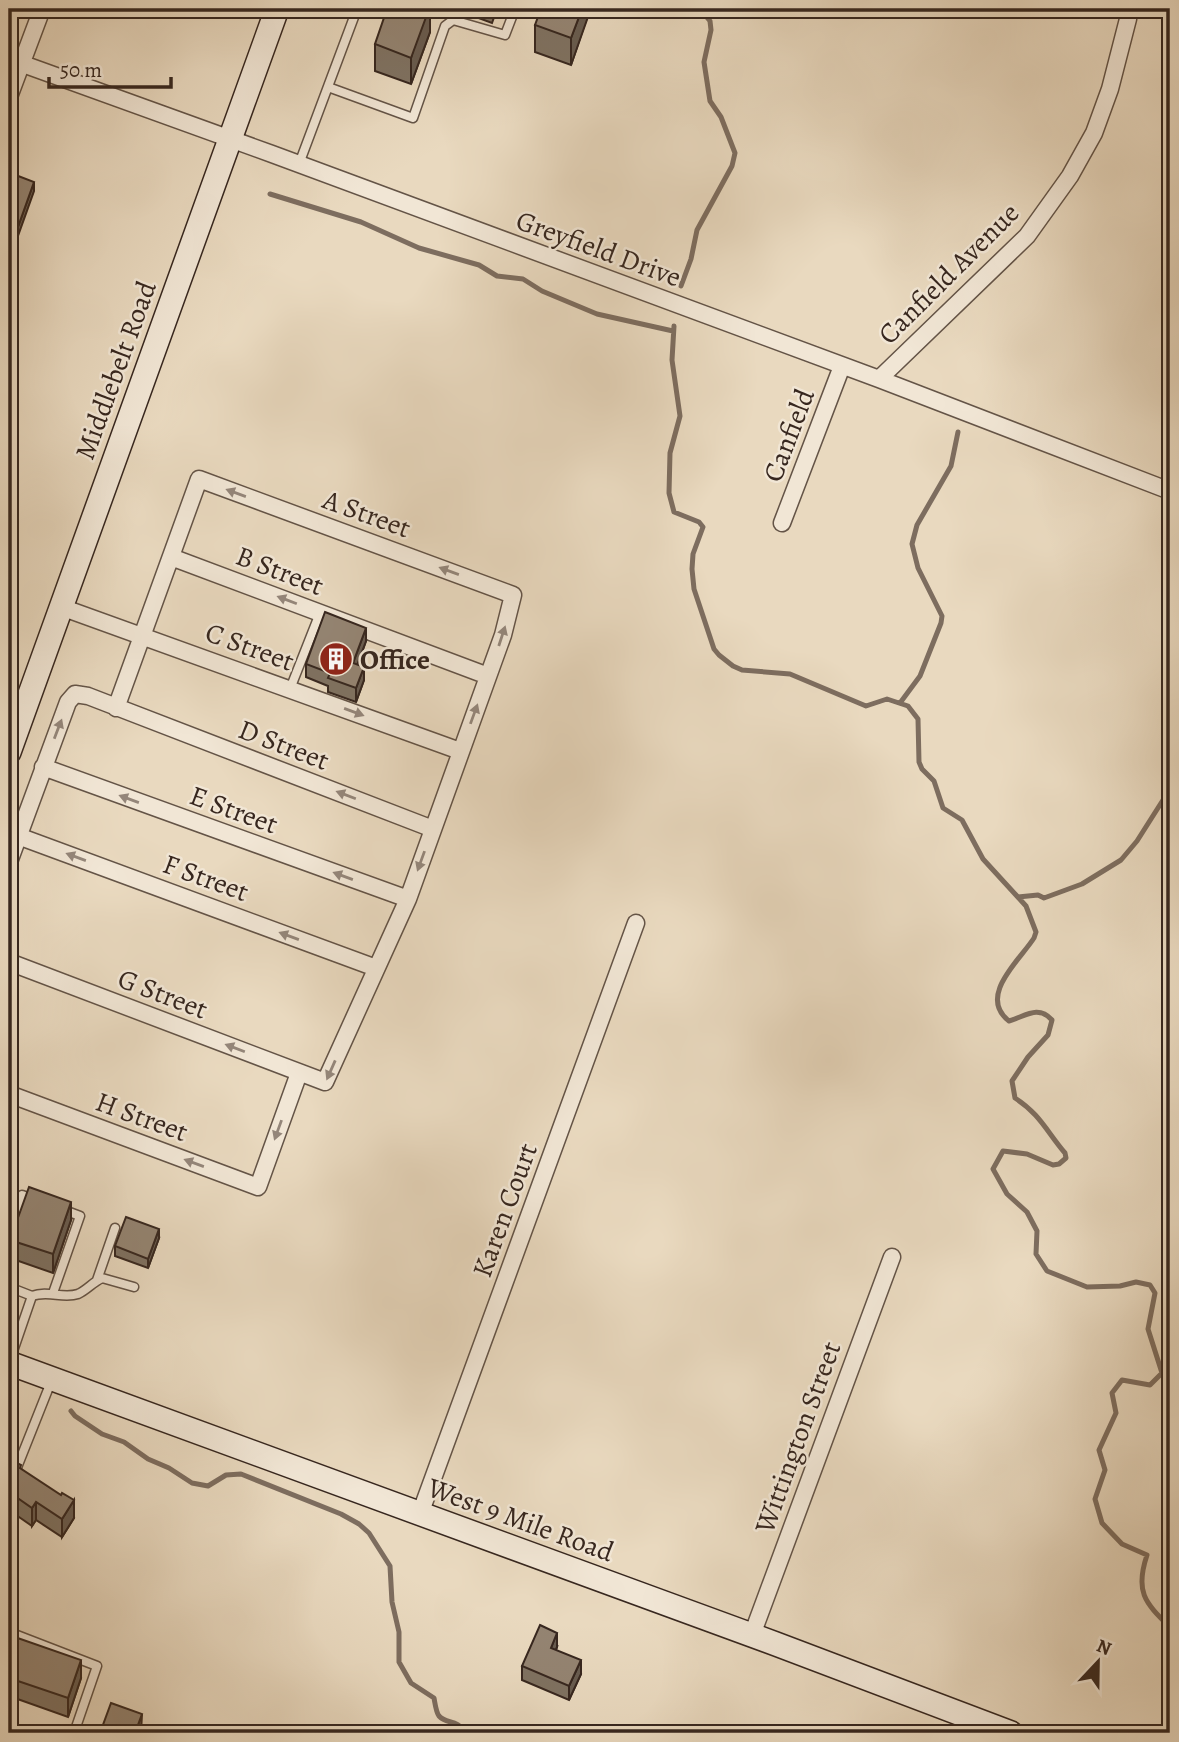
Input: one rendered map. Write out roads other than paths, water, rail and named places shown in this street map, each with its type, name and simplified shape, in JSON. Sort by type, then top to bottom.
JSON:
[{"type":"street","points":[[9,97],[15,61],[42,9]]},
{"type":"street","name":"Middlebelt Road","points":[[9,752],[277,9]]},
{"type":"street","name":"Canfield Avenue","points":[[879,379],[1027,236],[1070,176],[1094,133],[1110,89],[1129,9]]},
{"type":"street","name":"Greyfield Drive","points":[[15,61],[879,379],[1170,491]]},
{"type":"street","name":"Canfield","points":[[782,523],[842,366]]},
{"type":"street","name":"A Street","points":[[117,708],[199,479],[513,595],[503,635],[488,676]]},
{"type":"street","name":"B Street","points":[[171,557],[488,676]]},
{"type":"street","name":"C Street","points":[[61,607],[460,751]]},
{"type":"street","points":[[376,968],[408,899],[488,676]]},
{"type":"street","name":"D Street","points":[[43,767],[68,702],[75,694],[88,696],[433,829]]},
{"type":"street","points":[[9,862],[43,767]]},
{"type":"street","name":"E Street","points":[[43,767],[408,899]]},
{"type":"street","name":"F Street","points":[[18,836],[376,968]]},
{"type":"street","name":"Karen Court","points":[[420,1514],[636,923]]},
{"type":"street","name":"G Street","points":[[9,962],[325,1082],[376,968]]},
{"type":"street","name":"H Street","points":[[9,1094],[258,1187],[299,1073]]},
{"type":"street","name":"Wittington Street","points":[[752,1635],[892,1257]]},
{"type":"street","name":"West 9 Mile Road","points":[[9,1362],[1012,1733]]},
{"type":"lane","points":[[299,164],[357,9]]},
{"type":"lane","points":[[328,87],[413,118],[445,26],[453,20],[457,9]]},
{"type":"lane","points":[[453,20],[505,35],[515,9]]},
{"type":"lane","points":[[290,689],[320,613]]},
{"type":"lane","points":[[9,1180],[9,1186]]},
{"type":"lane","points":[[9,1232],[22,1195],[46,1203]]},
{"type":"lane","points":[[53,1293],[80,1216],[57,1208]]},
{"type":"lane","points":[[97,1280],[115,1228]]},
{"type":"lane","points":[[9,1287],[32,1296],[53,1293],[63,1296],[77,1294],[97,1280],[107,1278],[134,1286]]},
{"type":"lane","points":[[9,1362],[32,1296]]},
{"type":"lane","points":[[16,1470],[52,1379]]},
{"type":"lane","points":[[9,1632],[97,1666],[74,1733]]},
{"type":"waterway","points":[[681,286],[691,259],[697,230],[732,166],[735,153],[721,117],[710,101],[704,62],[711,30],[710,21],[700,9]]},
{"type":"waterway","points":[[270,194],[361,222],[419,248],[479,265],[497,276],[523,279],[542,291],[597,314],[673,331]]},
{"type":"waterway","points":[[674,326],[672,360],[680,416],[670,453],[669,493],[674,512],[699,522],[703,527],[693,554],[692,569],[694,589],[714,649],[733,666],[742,670],[790,674],[866,706],[887,699],[908,706],[918,719],[919,762],[934,781],[943,808],[962,820],[983,859],[1026,906],[1036,932],[1004,978],[997,1001],[1000,1011],[1009,1021],[1036,1012],[1047,1015],[1052,1020],[1048,1035],[1028,1057],[1012,1081],[1015,1098],[1037,1117],[1066,1158],[1053,1165],[1027,1154],[1003,1151],[993,1169],[1007,1194],[1027,1212],[1037,1231],[1036,1254],[1047,1271],[1087,1287],[1120,1286],[1136,1282],[1150,1285],[1155,1293],[1148,1329],[1162,1373],[1150,1385],[1122,1380],[1112,1393],[1116,1413],[1099,1450],[1105,1470],[1095,1499],[1102,1523],[1122,1544],[1147,1555],[1142,1578],[1144,1595],[1170,1627]]},
{"type":"waterway","points":[[900,703],[920,676],[941,623],[942,616],[918,568],[912,544],[917,525],[951,466],[958,432]]},
{"type":"waterway","points":[[1018,897],[1038,895],[1044,898],[1082,884],[1121,860],[1137,841],[1170,789]]},
{"type":"waterway","points":[[71,1411],[102,1434],[124,1442],[148,1459],[169,1468],[192,1483],[208,1486],[226,1475],[241,1474],[341,1514],[359,1524],[369,1533],[390,1566],[392,1602],[399,1632],[399,1662],[411,1683],[434,1698],[439,1716],[459,1725],[465,1733]]},
{"type":"place","name":"Office","points":[[336,659]]}]
